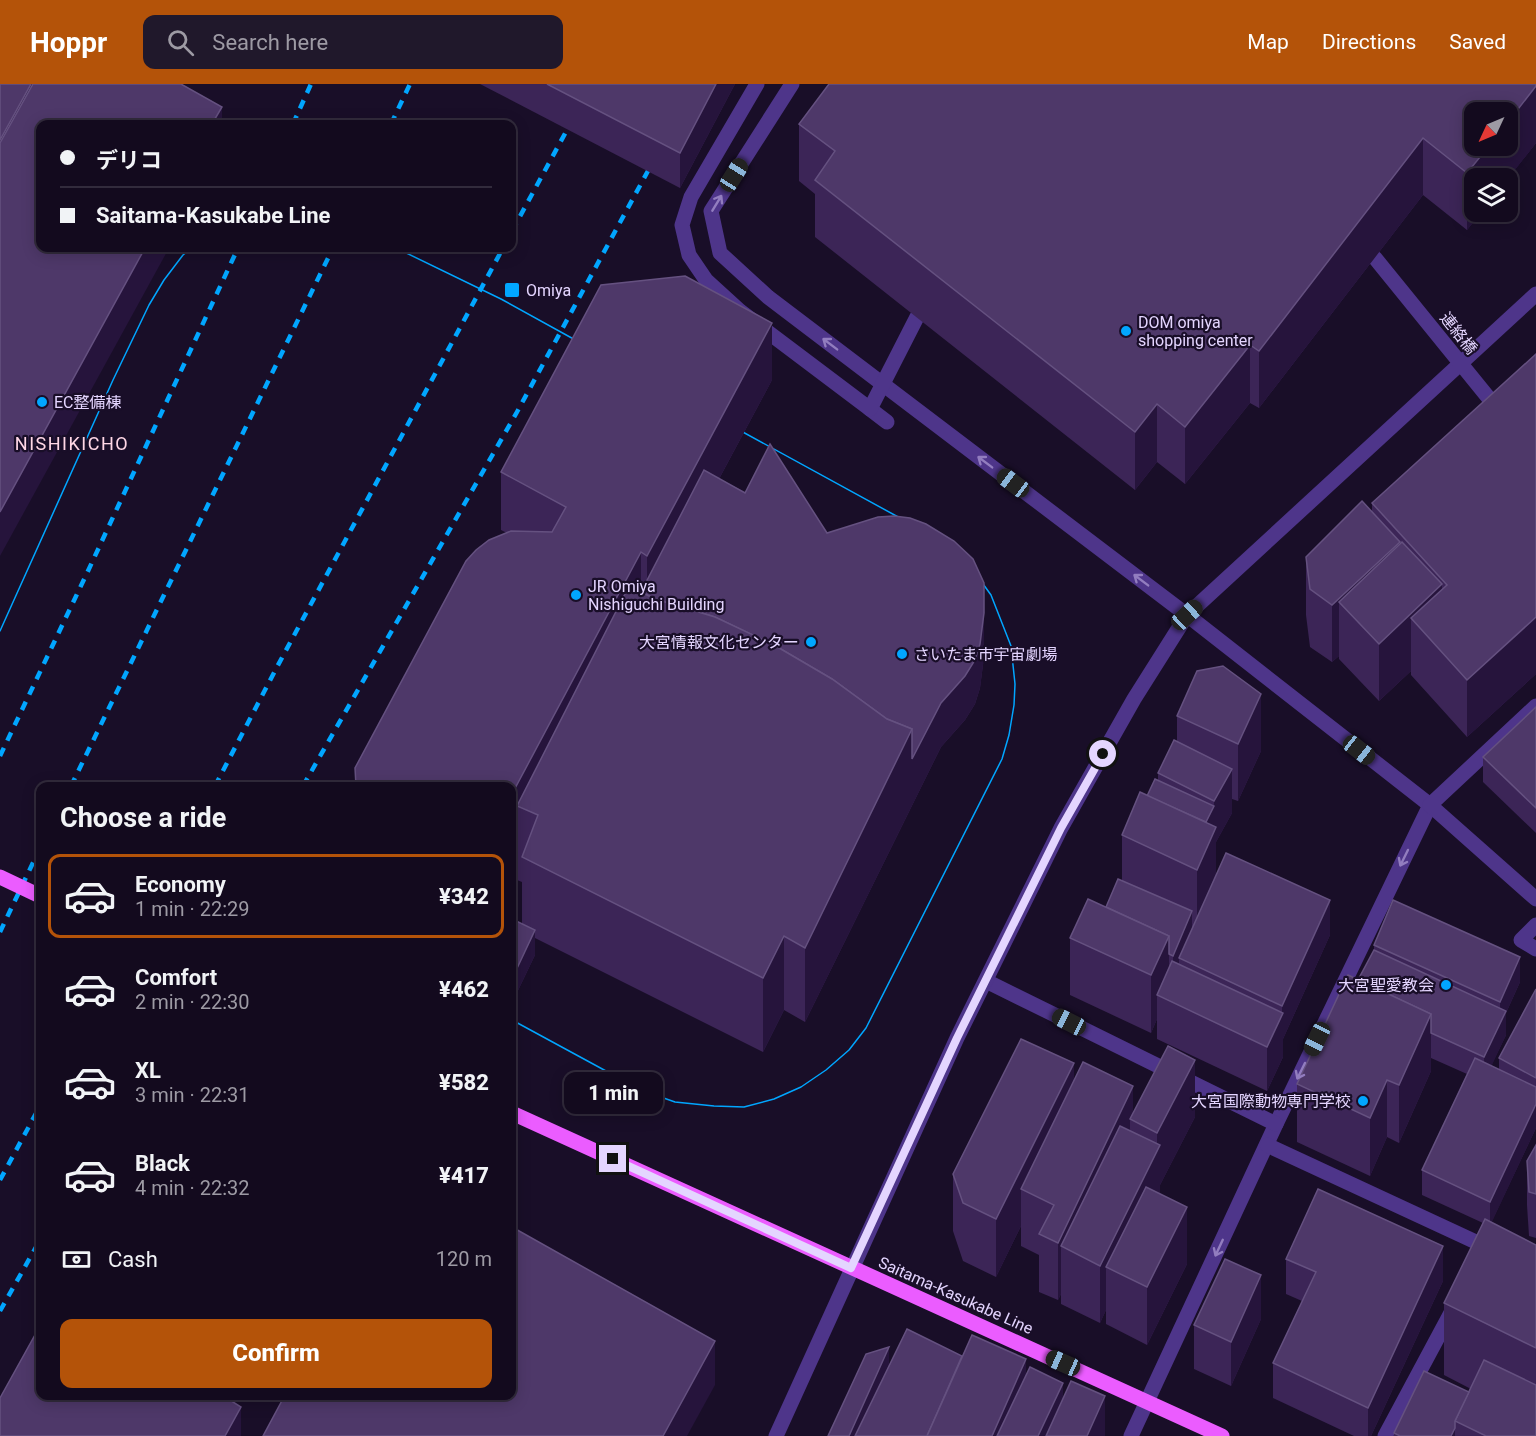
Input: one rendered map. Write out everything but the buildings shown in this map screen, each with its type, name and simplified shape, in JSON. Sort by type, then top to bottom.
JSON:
[{"type":"main road","points":[[0,877],[36,894]]},
{"type":"main road","name":"Saitama-Kasukabe Line","points":[[516,1115],[1222,1436]]},
{"type":"street","points":[[757,84],[691,197],[682,225],[689,255],[706,280],[740,311],[887,422]]},
{"type":"street","points":[[792,84],[711,211],[720,253],[768,297],[1187,615],[1430,805],[1536,899]]},
{"type":"street","name":"連絡橋","points":[[1375,258],[1508,422]]},
{"type":"street","points":[[776,1436],[957,1038],[1061,828],[1134,699],[1187,615],[1536,294]]},
{"type":"street","points":[[870,409],[917,317]]},
{"type":"street","points":[[1131,1436],[1276,1124],[1430,805],[1536,706]]},
{"type":"street","points":[[1536,925],[1521,940],[1536,949]]},
{"type":"street","points":[[986,981],[1276,1124]]},
{"type":"street","points":[[1267,1145],[1483,1252],[1506,1254]]},
{"type":"street","points":[[1385,1436],[1458,1299]]},
{"type":"tram line","points":[[0,631],[149,305],[164,280],[187,252]]},
{"type":"tram line","points":[[404,252],[501,299],[588,347]]},
{"type":"tram line","points":[[730,425],[911,524]]},
{"type":"tram line","points":[[516,1022],[641,1090],[675,1102],[714,1106],[744,1107],[774,1099],[801,1087],[849,1050],[866,1028],[1002,759],[1009,735],[1015,684],[1011,646],[991,595],[973,570]]},
{"type":"railway","points":[[295,120],[311,84]]},
{"type":"railway","points":[[393,120],[410,84]]},
{"type":"railway","points":[[516,224],[592,84]]},
{"type":"railway","points":[[305,782],[517,412],[655,158]]},
{"type":"railway","points":[[0,756],[236,252]]},
{"type":"railway","points":[[73,782],[331,252]]},
{"type":"railway","points":[[217,782],[501,252]]},
{"type":"railway","points":[[0,932],[36,856]]},
{"type":"railway","points":[[0,1180],[36,1113]]},
{"type":"railway","points":[[0,1311],[36,1247]]},
{"type":"place","name":"Omiya","points":[[512,290]]},
{"type":"place","name":"DOM omiya shopping center","points":[[1126,331]]},
{"type":"place","name":"EC整備棟","points":[[42,402]]},
{"type":"place","name":"JR Omiya Nishiguchi Building","points":[[576,595]]},
{"type":"place","name":"大宮情報文化センター","points":[[811,642]]},
{"type":"place","name":"さいたま市宇宙劇場","points":[[902,654]]},
{"type":"place","name":"大宮聖愛教会","points":[[1446,985]]},
{"type":"place","name":"大宮国際動物専門学校","points":[[1363,1101]]},
{"type":"district","name":"NISHIKICHO","points":[[72,444]]},
{"type":"route","points":[[613,1159],[851,1268],[957,1038],[1061,828],[1103,754]]}]
